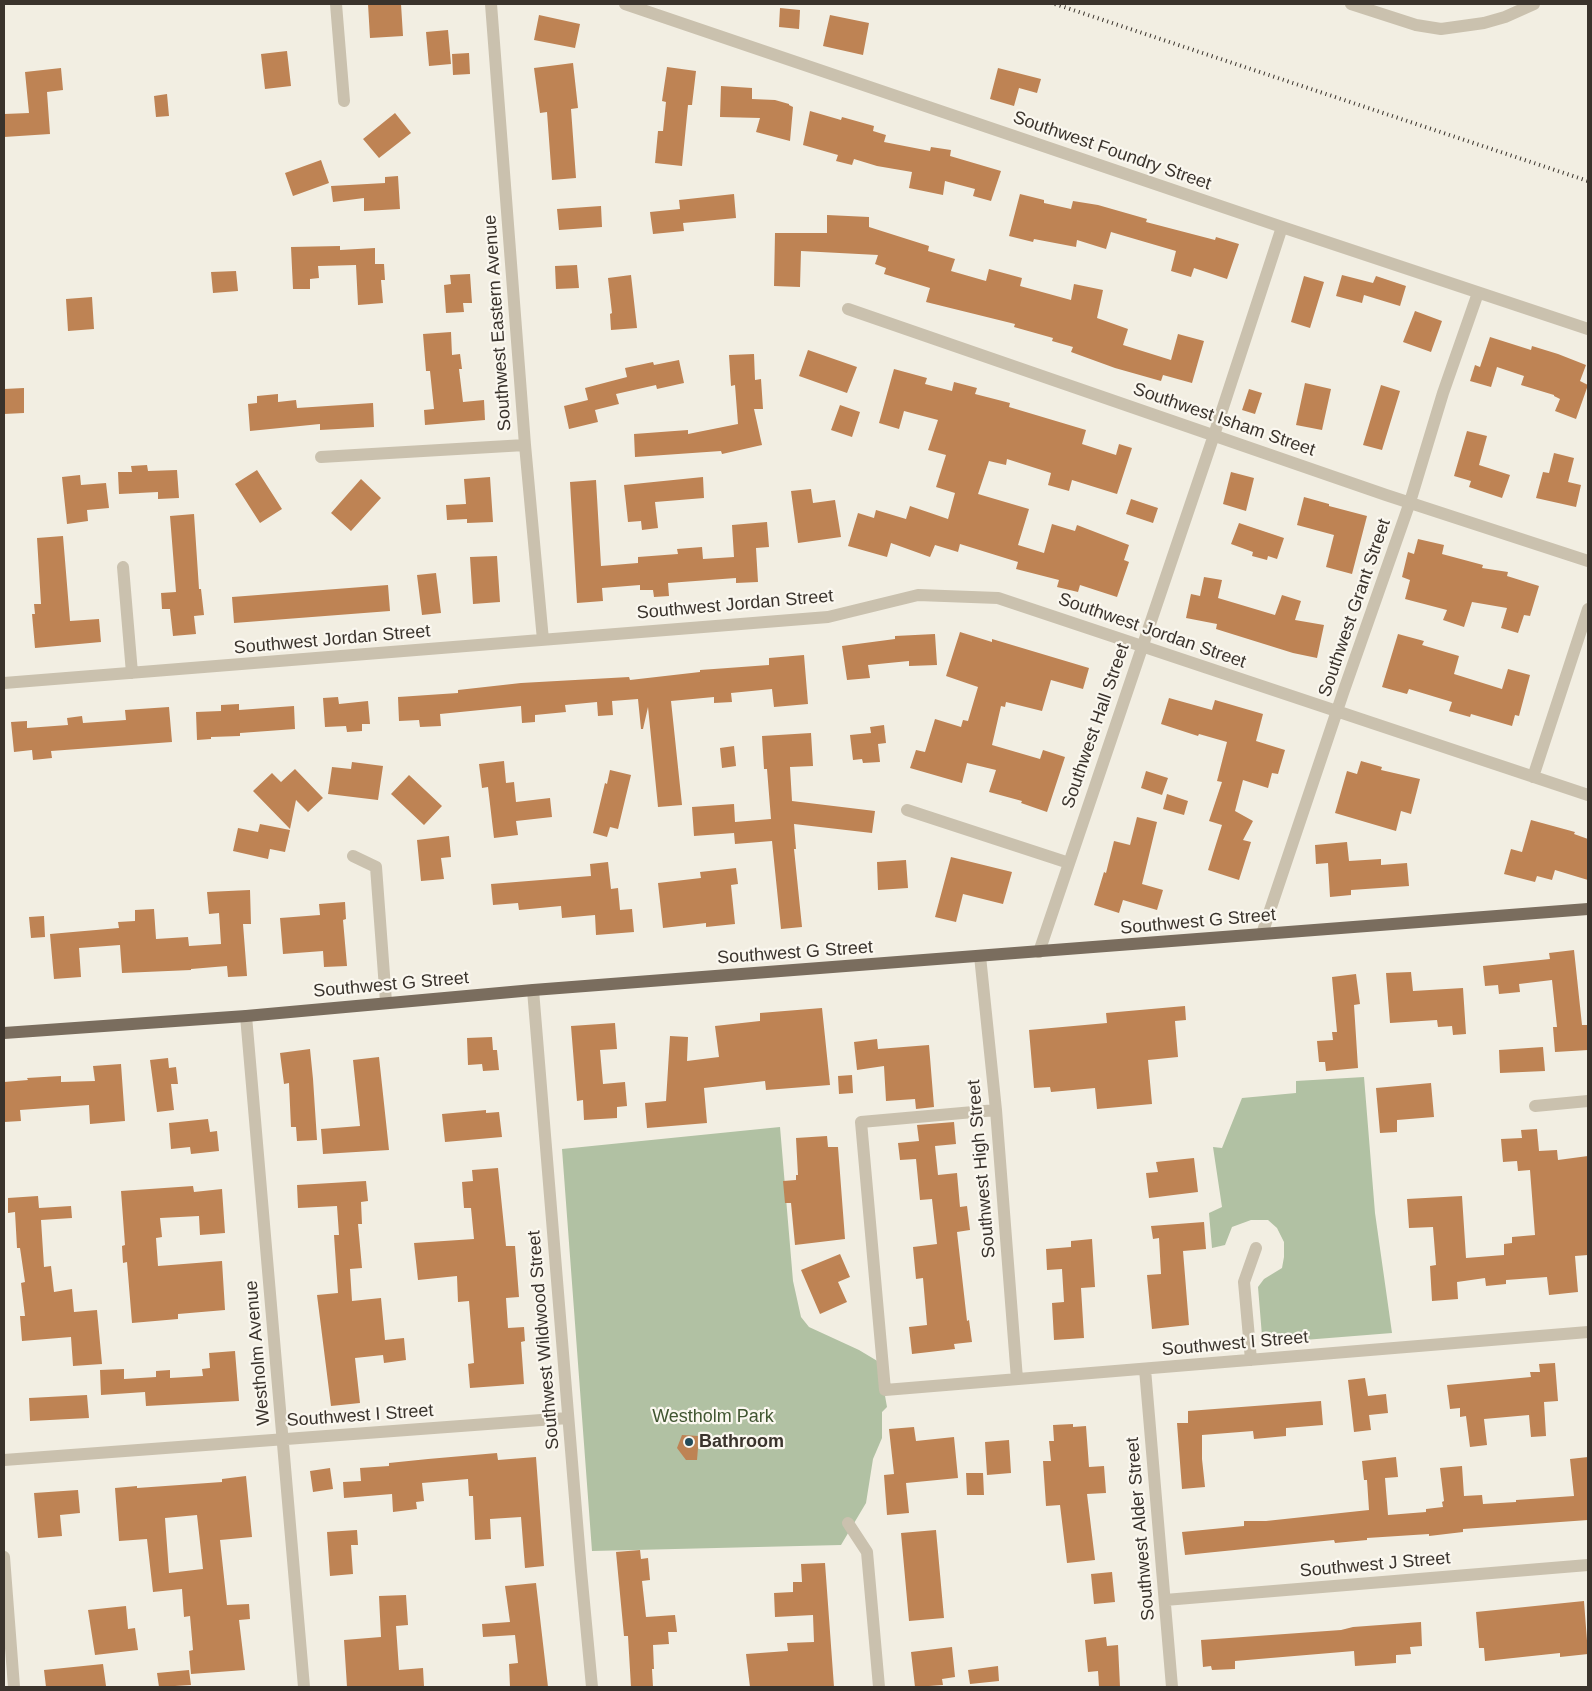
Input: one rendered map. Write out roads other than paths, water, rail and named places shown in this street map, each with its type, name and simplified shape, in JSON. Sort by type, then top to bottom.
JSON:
[{"type":"main road","name":"Southwest G Street","points":[[4,1033],[246,1016],[533,990],[1588,909]]},
{"type":"street","points":[[336,4],[344,101]]},
{"type":"street","name":"Southwest Eastern Avenue","points":[[491,4],[525,445],[543,640]]},
{"type":"street","name":"Southwest Foundry Street","points":[[625,4],[1588,329]]},
{"type":"street","points":[[1351,4],[1416,25],[1441,29],[1484,23],[1506,17],[1534,4]]},
{"type":"street","name":"Southwest Hall Street","points":[[1039,952],[1214,435],[1282,227]]},
{"type":"street","name":"Southwest Grant Street","points":[[1262,934],[1410,502],[1443,393],[1478,293]]},
{"type":"street","name":"Southwest Isham Street","points":[[848,309],[1410,502],[1588,561]]},
{"type":"street","points":[[321,457],[525,445]]},
{"type":"street","points":[[123,567],[132,673]]},
{"type":"street","name":"Southwest Jordan Street","points":[[4,683],[828,616],[918,595],[998,598],[1588,795]]},
{"type":"street","points":[[1534,776],[1588,609]]},
{"type":"street","points":[[907,810],[1069,863]]},
{"type":"street","points":[[353,856],[376,867],[386,1002]]},
{"type":"street","name":"Southwest High Street","points":[[980,956],[996,1110],[1017,1379]]},
{"type":"street","name":"Southwest Wildwood Street","points":[[533,990],[592,1687]]},
{"type":"street","name":"Westholm Avenue","points":[[246,1016],[304,1687]]},
{"type":"street","points":[[1535,1106],[1588,1101]]},
{"type":"street","name":"Southwest I Street","points":[[996,1110],[862,1122],[884,1390],[1588,1332]]},
{"type":"street","points":[[1251,1360],[1244,1282],[1256,1248]]},
{"type":"street","name":"Southwest Alder Street","points":[[1145,1369],[1172,1687]]},
{"type":"street","name":"Southwest I Street","points":[[4,1460],[568,1418]]},
{"type":"street","points":[[848,1523],[867,1552],[878,1687]]},
{"type":"street","points":[[4,1556],[7,1648],[14,1687]]},
{"type":"street","name":"Southwest J Street","points":[[1165,1600],[1588,1565]]},
{"type":"railway","points":[[1055,4],[1588,181]]},
{"type":"place","name":"Bathroom","points":[[689,1442]]},
{"type":"park label","name":"Westholm Park","points":[[713,1417]]}]
